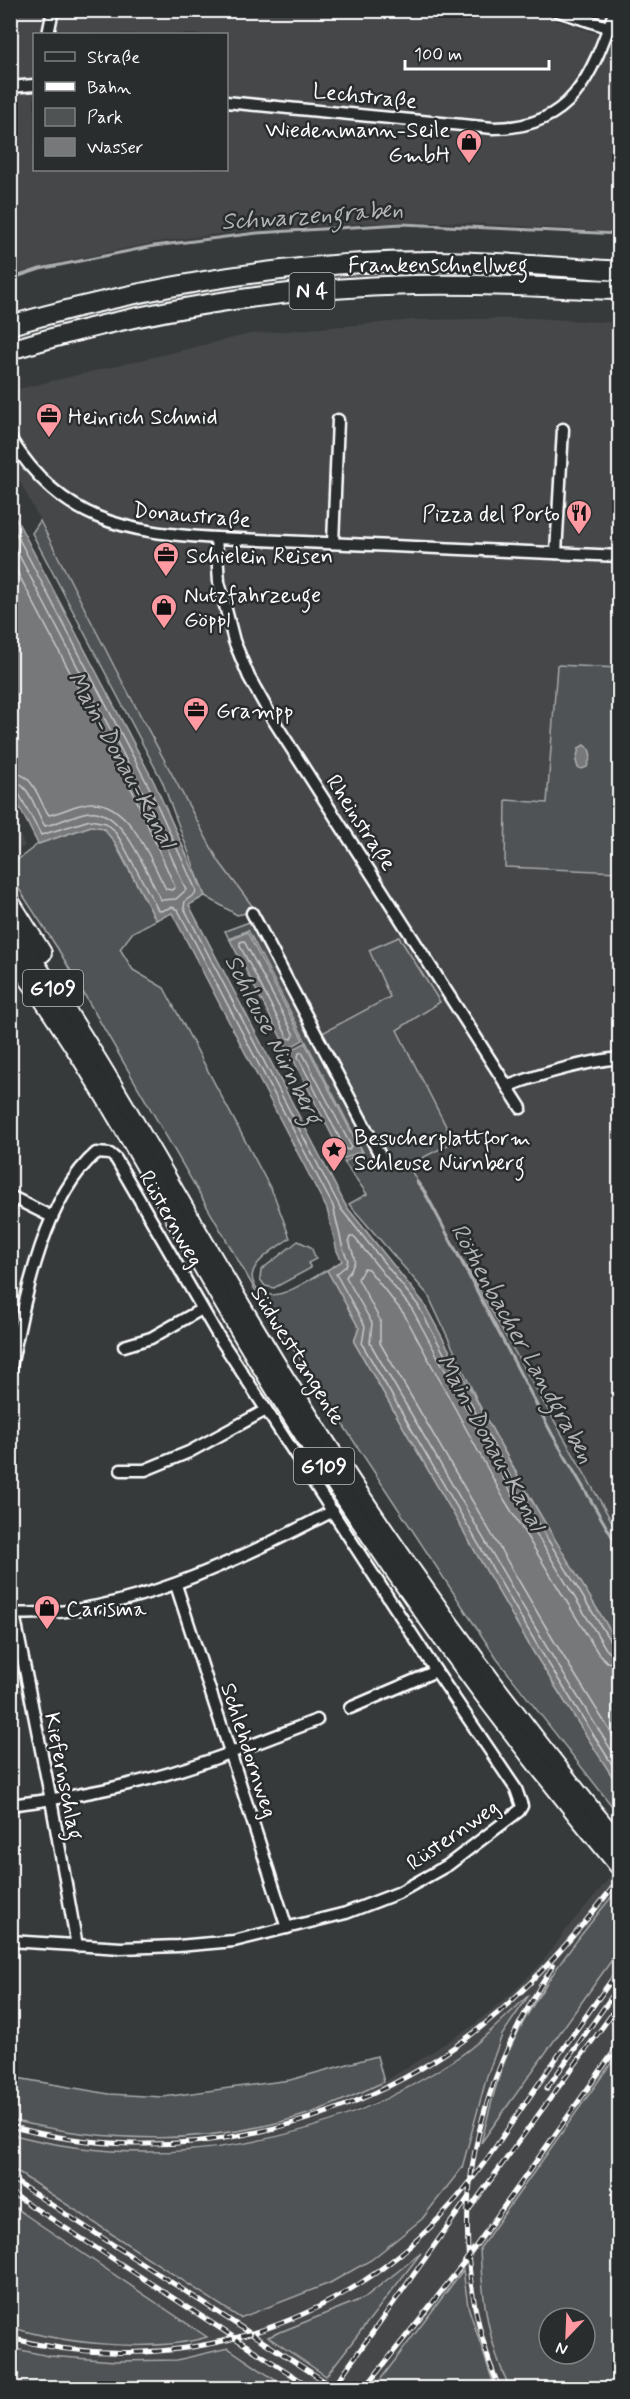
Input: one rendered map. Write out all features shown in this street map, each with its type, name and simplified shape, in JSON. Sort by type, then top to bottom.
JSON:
[{"type":"highway","name":"Frankenschnellweg","points":[[10,325],[130,294],[189,282],[332,265],[434,261],[620,271]]},
{"type":"highway","name":"Frankenschnellweg","points":[[570,268],[620,282]]},
{"type":"highway","name":"Frankenschnellweg","points":[[10,350],[145,314],[311,291],[416,285],[620,290]]},
{"type":"highway","points":[[10,902],[88,1029],[92,1050]]},
{"type":"highway","name":"Südwesttangente","points":[[10,928],[49,982],[92,1050],[244,1311],[352,1484],[467,1649],[620,1845]]},
{"type":"highway","name":"Südwesttangente","points":[[10,952],[88,1070],[258,1362],[354,1512],[497,1713],[620,1867]]},
{"type":"highway","points":[[10,959],[27,976]]},
{"type":"street","points":[[48,33],[52,10]]},
{"type":"street","points":[[555,10],[614,29]]},
{"type":"street","name":"Lechstraße","points":[[228,102],[493,128],[528,126],[563,108],[578,92],[614,29],[615,10]]},
{"type":"street","points":[[10,87],[33,86]]},
{"type":"street","points":[[333,543],[338,420]]},
{"type":"street","points":[[556,553],[563,429]]},
{"type":"street","name":"Donaustraße","points":[[10,438],[41,480],[63,498],[99,519],[121,527],[171,535],[216,538],[620,556]]},
{"type":"street","name":"Rheinstraße","points":[[216,538],[219,582],[234,641],[266,710],[521,1108]]},
{"type":"street","points":[[252,913],[381,1157]]},
{"type":"street","points":[[508,1086],[535,1076],[620,1058]]},
{"type":"street","name":"Rüsternweg","points":[[10,1941],[121,1948],[181,1946],[234,1941],[345,1913],[398,1893],[448,1865],[519,1811],[522,1806],[516,1789],[436,1671],[202,1309],[116,1159],[110,1154],[96,1153],[72,1178],[52,1217]]},
{"type":"street","points":[[10,1196],[52,1217],[24,1308],[10,1372]]},
{"type":"street","points":[[124,1346],[151,1338],[202,1309]]},
{"type":"street","points":[[121,1470],[145,1470],[189,1452],[266,1410]]},
{"type":"street","points":[[12,1613],[72,1610],[176,1585],[276,1540],[333,1511]]},
{"type":"street","name":"Schlehdornweg","points":[[176,1585],[287,1928]]},
{"type":"street","name":"Kiefernschlag","points":[[12,1613],[51,1800],[77,1946]]},
{"type":"street","points":[[350,1708],[436,1671]]},
{"type":"street","points":[[10,1805],[51,1800],[135,1783],[230,1753],[317,1720]]},
{"type":"shaded area","points":[[526,10],[619,41],[619,232],[449,222],[361,223],[241,231],[158,242],[56,263],[11,275],[11,11]]},
{"type":"shaded area","points":[[533,318],[619,323],[619,668],[557,665],[547,804],[505,866],[619,872],[619,1534],[408,1165],[454,1142],[397,1030],[440,1002],[399,937],[391,997],[324,1033],[256,911],[218,860],[115,668],[11,464],[10,391],[250,334],[414,320]]},
{"type":"shaded area","points":[[11,817],[25,846],[10,854]]},
{"type":"shaded area","points":[[613,1874],[619,1881],[619,1888],[561,1962],[527,2016],[509,2052],[482,2141],[619,1950],[619,2052],[480,2248],[482,2288],[491,2337],[510,2388],[495,2388],[468,2306],[463,2271],[374,2388],[287,2388],[227,2348],[177,2360],[115,2361],[49,2356],[11,2348],[11,2327],[78,2341],[139,2345],[190,2342],[206,2336],[11,2205],[10,2168],[240,2318],[330,2283],[371,2260],[422,2219],[462,2168],[487,2076],[502,2035],[525,2000],[463,2055],[415,2085],[311,2128],[257,2141],[184,2151],[116,2152],[49,2145],[11,2134],[11,2120],[41,2128],[94,2136],[166,2138],[208,2135],[261,2126],[308,2114],[384,2082],[471,2027],[515,1990],[541,1964],[573,1921]],"holes":[[[418,2255],[326,2375],[269,2337],[364,2298]]]},
{"type":"green space","points":[[460,270],[619,277],[619,284],[449,276],[343,279],[295,283],[152,305],[11,340],[11,333],[58,320],[200,290],[344,273]]},
{"type":"green space","points":[[40,521],[115,668],[218,860],[256,911],[237,915],[205,896],[162,781],[32,533]]},
{"type":"green space","points":[[557,665],[619,668],[619,872],[505,867],[506,800],[547,803]]},
{"type":"green space","points":[[91,826],[100,827],[109,833],[156,920],[133,932],[120,949],[133,970],[164,988],[274,1195],[290,1238],[270,1252],[257,1265],[252,1279],[255,1286],[264,1293],[278,1294],[327,1270],[359,1328],[354,1342],[534,1653],[619,1787],[619,1815],[497,1659],[261,1300],[58,949],[11,877],[11,865],[38,844]]},
{"type":"green space","points":[[252,921],[315,1037],[390,997],[369,950],[399,937],[440,1002],[397,1030],[454,1142],[408,1165],[619,1534],[619,1645],[562,1553],[485,1417],[428,1295],[349,1204],[367,1194],[344,1162],[363,1152],[248,930],[229,939],[225,931]]},
{"type":"green space","points":[[298,1241],[311,1247],[316,1259],[308,1263],[311,1268],[274,1288],[265,1286],[260,1279],[261,1270]]},
{"type":"green space","points":[[619,1888],[619,1950],[481,2143],[500,2073],[520,2029],[559,1965]]},
{"type":"green space","points":[[529,1995],[502,2035],[487,2076],[462,2168],[422,2219],[371,2260],[330,2283],[240,2318],[11,2168],[11,2134],[68,2146],[126,2151],[185,2151],[244,2143],[301,2130],[357,2111],[410,2086],[460,2056],[487,2035]]},
{"type":"green space","points":[[619,2052],[619,2388],[510,2388],[502,2372],[491,2337],[482,2284],[480,2248]]},
{"type":"green space","points":[[377,2056],[384,2082],[308,2114],[235,2131],[160,2138],[122,2137],[85,2134],[11,2120],[11,2077],[109,2094],[163,2097],[290,2080]]},
{"type":"green space","points":[[11,2205],[207,2337],[161,2345],[109,2344],[56,2338],[11,2327]]},
{"type":"green space","points":[[421,2253],[326,2376],[268,2337],[364,2298]]},
{"type":"green space","points":[[463,2270],[468,2306],[495,2388],[374,2388]]},
{"type":"green space","points":[[11,2348],[49,2356],[115,2361],[177,2360],[228,2348],[287,2388],[11,2388]]},
{"type":"water","name":"Main-Donau-Kanal","points":[[11,509],[154,782],[205,896],[189,905],[346,1206],[423,1302],[524,1488],[619,1645],[619,1787],[534,1653],[354,1342],[359,1328],[327,1270],[342,1261],[337,1251],[327,1209],[172,913],[156,920],[116,844],[103,828],[91,826],[38,844],[11,790]]},
{"type":"water","points":[[584,745],[589,749],[591,756],[587,767],[582,769],[578,768],[576,761],[579,748]]},
{"type":"water","points":[[247,932],[303,1040],[287,1049],[230,940]]},
{"type":"water","points":[[305,1043],[361,1151],[344,1159],[289,1051]]},
{"type":"waterway","name":"Schwarzengraben","points":[[10,279],[40,269],[154,246],[257,233],[402,224],[620,234]]},
{"type":"waterway","name":"Röthenbacher Landgraben","points":[[417,1182],[425,1192],[552,1434],[620,1550]]},
{"type":"railway","points":[[10,2126],[71,2139],[133,2144],[196,2142],[258,2132],[318,2115],[376,2092],[431,2063],[500,2011],[555,1957],[620,1878]]},
{"type":"railway","points":[[499,2388],[481,2333],[470,2278],[467,2224],[472,2171],[483,2118],[500,2066],[524,2016],[553,1966]]},
{"type":"railway","points":[[10,2338],[70,2349],[131,2352],[191,2347],[250,2334],[306,2313],[359,2284],[408,2248],[461,2193],[620,1968]]},
{"type":"railway","points":[[547,2088],[620,1985]]},
{"type":"railway","points":[[468,2211],[620,2003]]},
{"type":"railway","points":[[365,2388],[463,2264],[620,2043]]},
{"type":"railway","points":[[10,2178],[335,2388]]},
{"type":"railway","points":[[10,2192],[312,2388]]},
{"type":"railway","points":[[333,2388],[468,2198]]},
{"type":"place","name":"Wiedenmann-Seile GmbH","points":[[469,165]]},
{"type":"place","name":"Heinrich Schmid","points":[[49,439]]},
{"type":"place","name":"Pizza del Porto","points":[[579,536]]},
{"type":"place","name":"Schielein Reisen","points":[[166,578]]},
{"type":"place","name":"Nutzfahrzeuge Göppl","points":[[164,630]]},
{"type":"place","name":"Grampp","points":[[196,733]]},
{"type":"place","name":"Besucherplattform Schleuse Nürnberg","points":[[334,1173]]},
{"type":"place","name":"Carisma","points":[[47,1631]]},
{"type":"water label","name":"Schleuse Nürnberg","points":[[274,1039]]}]
